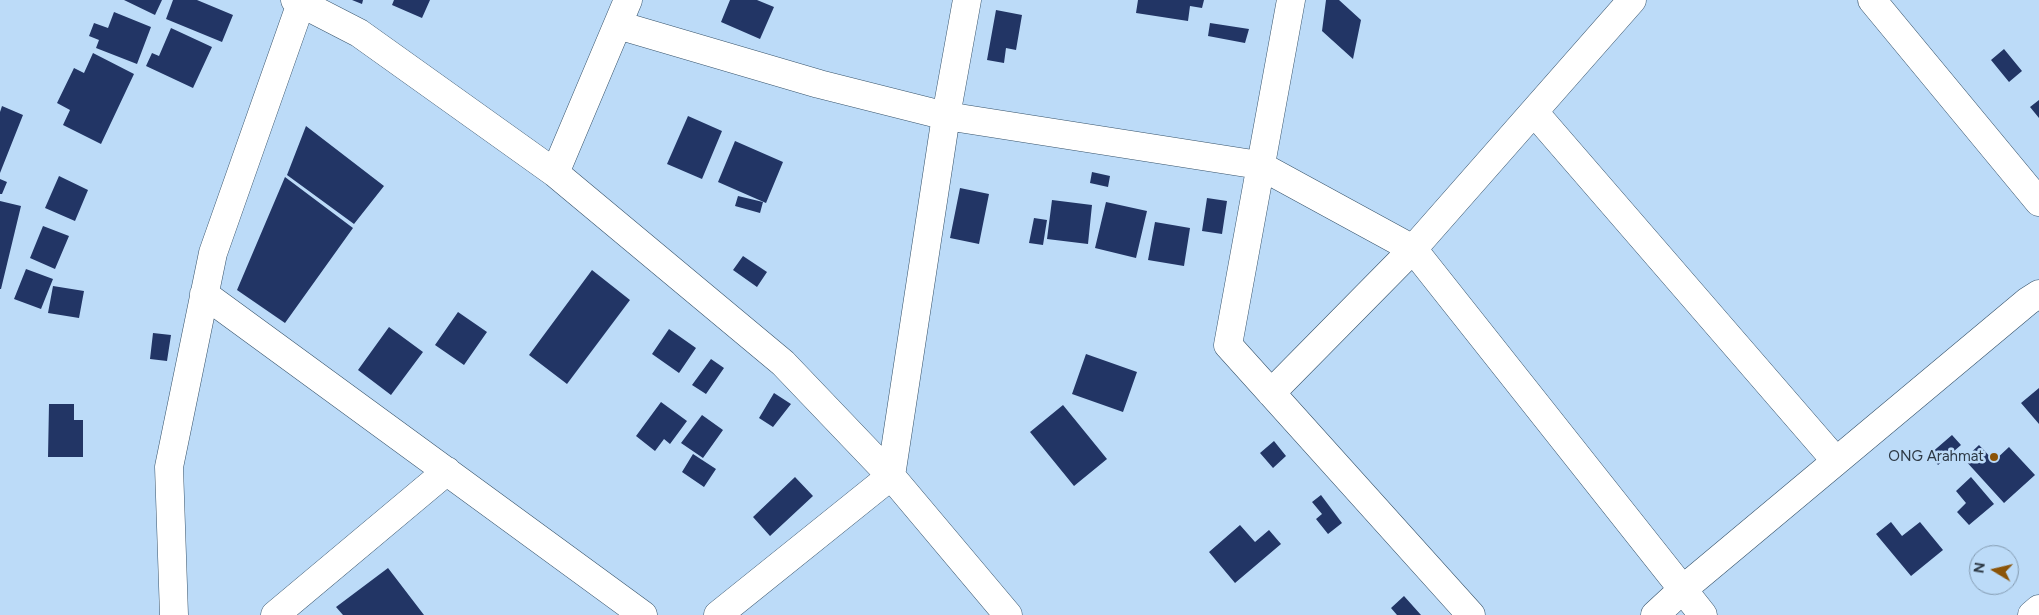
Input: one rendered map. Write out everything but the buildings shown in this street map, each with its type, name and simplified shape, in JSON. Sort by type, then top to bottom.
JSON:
[{"type":"street","points":[[555,173],[628,0]]},
{"type":"street","points":[[718,615],[891,476],[946,116],[966,0]]},
{"type":"street","points":[[1291,0],[1228,345],[1471,615]]},
{"type":"street","points":[[1271,394],[1413,249],[1632,0]]},
{"type":"street","points":[[1872,0],[2039,202]]},
{"type":"street","points":[[174,615],[169,467],[213,253],[298,2],[359,33],[555,173],[782,363],[891,476],[1008,615]]},
{"type":"street","points":[[618,25],[819,84],[946,116],[1260,165],[1413,249],[1703,615]]},
{"type":"street","points":[[1534,112],[1836,461]]},
{"type":"street","points":[[204,294],[644,615]]},
{"type":"street","points":[[1655,615],[1682,590],[1836,461],[2028,301],[2039,294]]},
{"type":"street","points":[[275,615],[447,471]]},
{"type":"street","points":[[2032,615],[2039,609]]},
{"type":"place","name":"ONG Arahmat","points":[[1994,457]]}]
